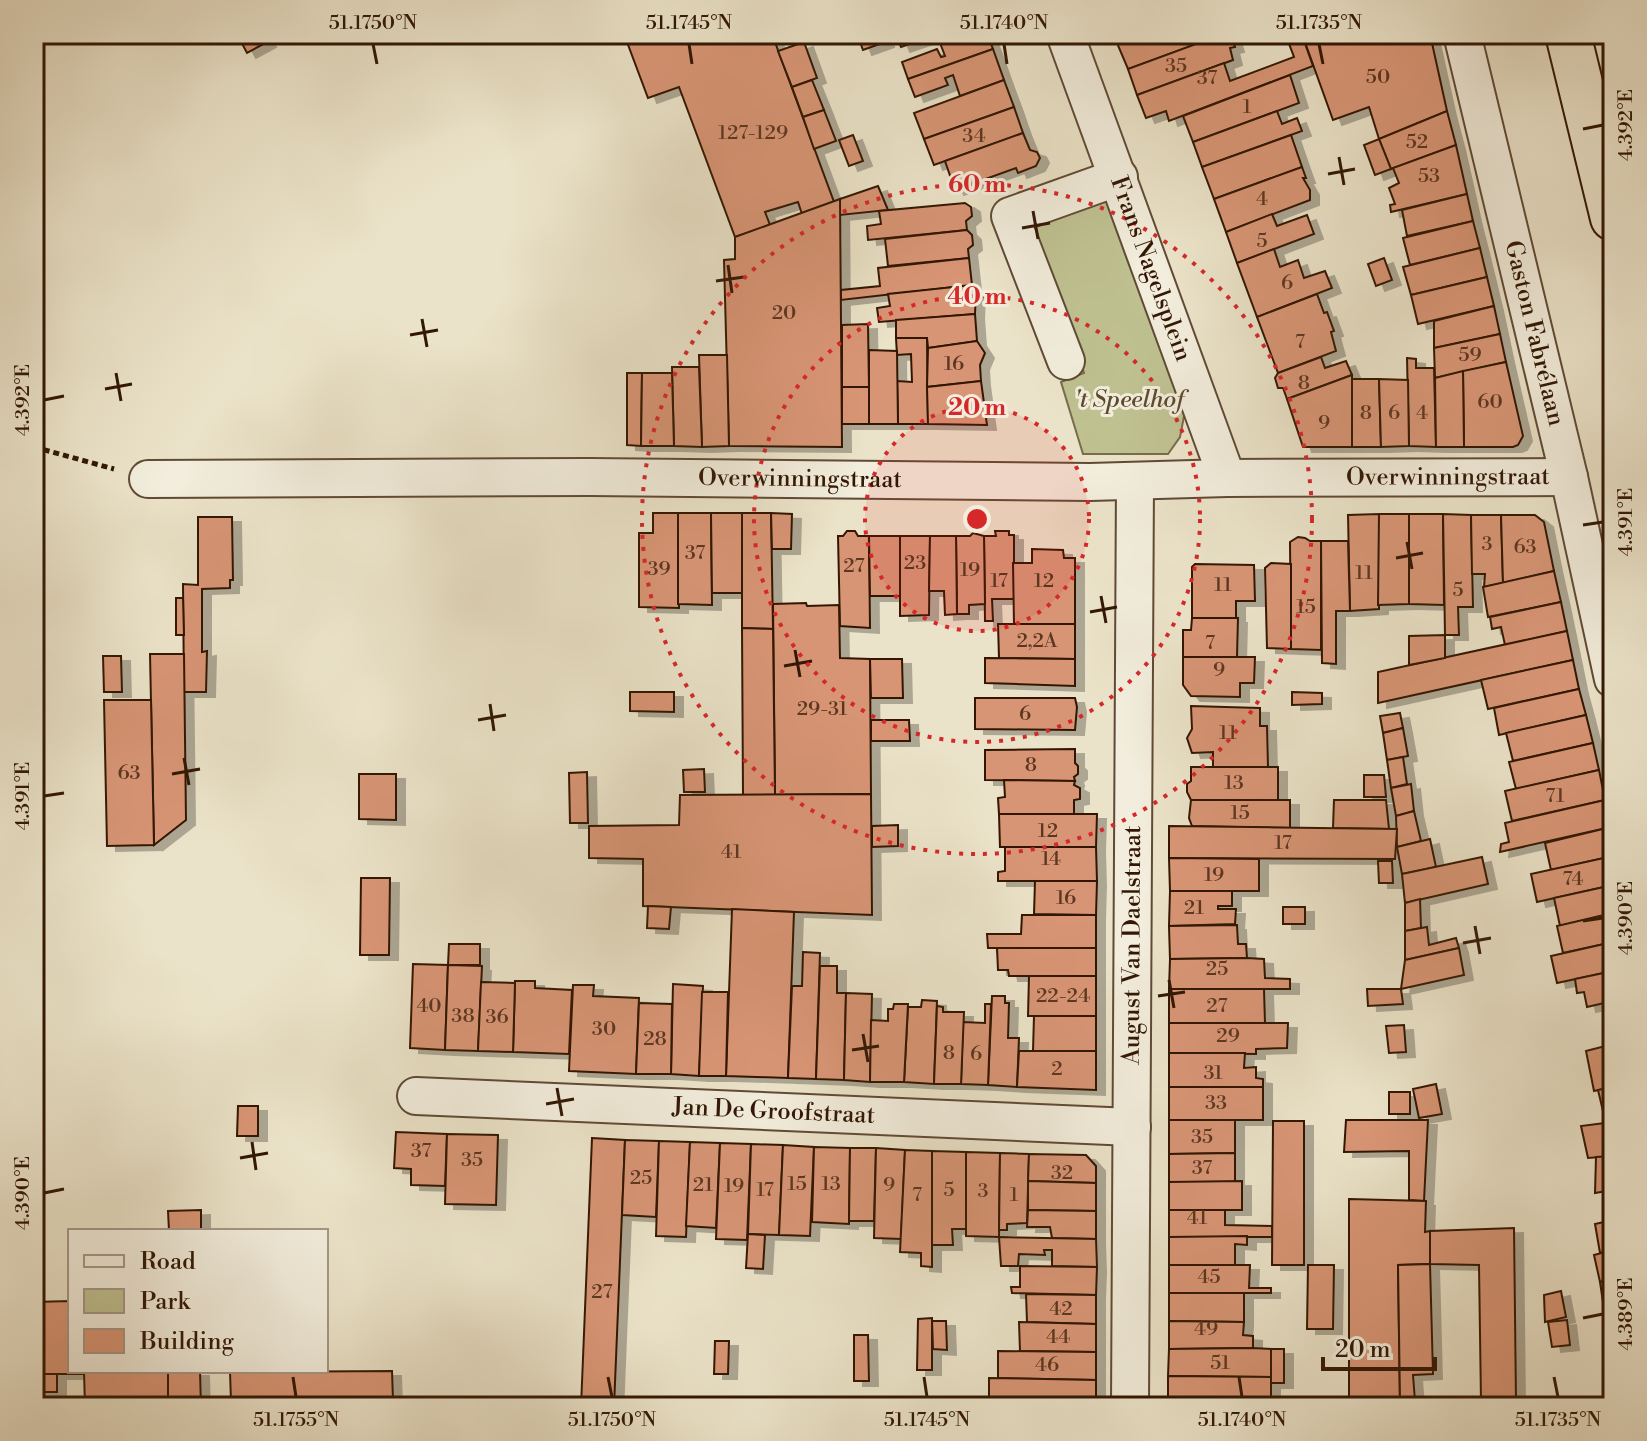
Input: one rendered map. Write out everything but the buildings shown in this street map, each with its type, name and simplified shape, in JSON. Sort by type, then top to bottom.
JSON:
[{"type":"highway","points":[[1568,34],[1613,218]]},
{"type":"street","points":[[1065,34],[1119,177]]},
{"type":"street","name":"Gaston Fabrélaan","points":[[1462,34],[1569,477],[1613,679]]},
{"type":"street","name":"Frans Nagelsplein","points":[[1066,361],[1010,216],[1119,177],[1227,478]]},
{"type":"street","name":"Overwinningstraat","points":[[148,479],[590,477],[1135,481],[1569,477]]},
{"type":"street","name":"August Van Daelstraat","points":[[1130,1407],[1135,481]]},
{"type":"street","name":"Jan De Groofstraat","points":[[416,1096],[1132,1127]]},
{"type":"path","points":[[34,447],[148,479]]},
{"type":"green space","name":"'t Speelhof","points":[[1112,194],[1185,411],[1180,437],[1168,454],[1083,454],[1061,382],[1084,373],[1031,225]]}]
